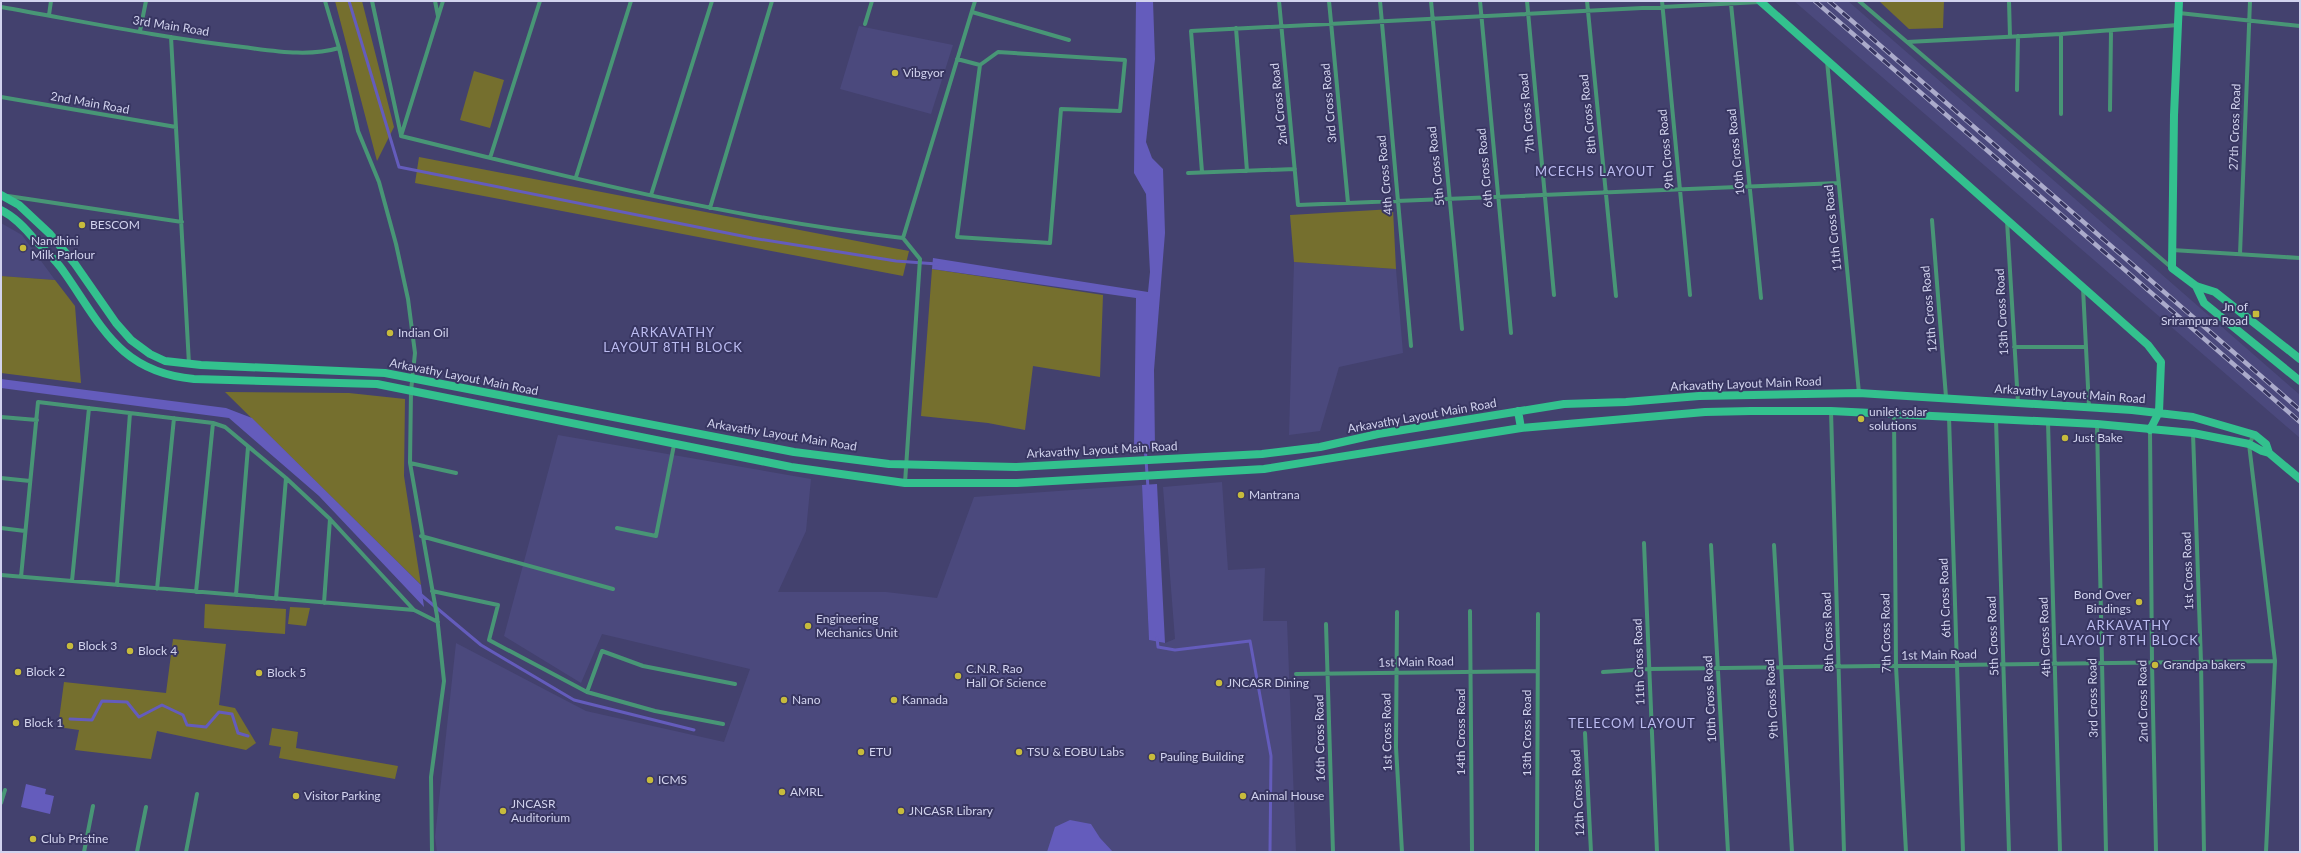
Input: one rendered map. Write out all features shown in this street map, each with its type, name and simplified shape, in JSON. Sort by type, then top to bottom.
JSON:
[{"type":"main road","points":[[2179,1],[2172,268],[2196,286],[2215,292],[2300,359]]},
{"type":"main road","points":[[1761,2],[2148,345],[2160,362],[2159,412],[2150,430]]},
{"type":"main road","name":"Arkavathy Layout Main Road","points":[[1,195],[11,199],[30,214],[58,243],[75,264],[116,323],[131,340],[157,357],[166,361],[190,364],[370,372],[794,452],[889,464],[1016,467],[1262,454],[1320,447],[1378,434],[1564,404],[1700,396],[1859,393],[1946,397],[2090,407],[2159,412],[2193,417],[2255,435],[2266,444],[2269,452],[2300,480]]},
{"type":"main road","name":"Arkavathy Layout Main Road","points":[[1,210],[14,218],[57,263],[114,343],[128,356],[149,368],[173,376],[194,379],[368,383],[674,445],[791,467],[905,483],[1016,483],[1264,469],[1521,428],[1705,412],[1832,411],[2097,424],[2194,433],[2249,444],[2262,451],[2269,452]]},
{"type":"main road","points":[[2196,286],[2204,303],[2300,381]]},
{"type":"main road","points":[[1518,411],[1521,428]]},
{"type":"street","points":[[49,15],[51,1]]},
{"type":"street","points":[[140,31],[146,1]]},
{"type":"street","points":[[325,1],[339,48],[358,131],[380,182],[408,299],[414,353],[411,391],[410,463],[421,536],[438,622],[444,681],[431,777],[432,852]]},
{"type":"street","points":[[372,1],[402,136]]},
{"type":"street","points":[[435,1],[438,16]]},
{"type":"street","points":[[402,136],[443,1]]},
{"type":"street","points":[[490,158],[540,1]]},
{"type":"street","points":[[576,177],[631,1]]},
{"type":"street","points":[[651,194],[712,1]]},
{"type":"street","points":[[710,208],[772,1]]},
{"type":"street","points":[[865,24],[872,1]]},
{"type":"street","points":[[902,238],[975,1]]},
{"type":"street","name":"2nd Cross Road","points":[[1279,1],[1298,205],[1348,203]]},
{"type":"street","name":"3rd Cross Road","points":[[1329,1],[1348,203]]},
{"type":"street","name":"4th Cross Road","points":[[1380,1],[1411,346]]},
{"type":"street","name":"5th Cross Road","points":[[1430,1],[1462,329]]},
{"type":"street","name":"6th Cross Road","points":[[1480,1],[1511,333]]},
{"type":"street","name":"7th Cross Road","points":[[1527,1],[1554,295]]},
{"type":"street","name":"8th Cross Road","points":[[1587,1],[1616,296]]},
{"type":"street","name":"9th Cross Road","points":[[1662,1],[1690,295]]},
{"type":"street","points":[[1859,1],[2172,268]]},
{"type":"street","points":[[2009,1],[2010,37]]},
{"type":"street","name":"27th Cross Road","points":[[2240,254],[2250,1]]},
{"type":"street","points":[[1202,172],[1191,31],[1761,2]]},
{"type":"street","name":"10th Cross Road","points":[[1731,4],[1761,298]]},
{"type":"street","name":"3rd Main Road","points":[[1,7],[171,37],[302,53],[320,52],[339,48]]},
{"type":"street","points":[[972,12],[1069,40]]},
{"type":"street","points":[[2178,13],[2300,26]]},
{"type":"street","points":[[1907,42],[2111,31],[2178,25]]},
{"type":"street","points":[[1236,28],[1246,171]]},
{"type":"street","points":[[2110,110],[2111,31]]},
{"type":"street","points":[[2061,34],[2061,114]]},
{"type":"street","points":[[2017,90],[2018,36]]},
{"type":"street","points":[[171,37],[190,364]]},
{"type":"street","points":[[998,52],[1125,60],[1120,111],[1061,109],[1050,243],[957,237],[980,65],[998,52]]},
{"type":"street","points":[[958,59],[980,65]]},
{"type":"street","name":"11th Cross Road","points":[[1826,61],[1859,393]]},
{"type":"street","name":"2nd Main Road","points":[[1,97],[176,128]]},
{"type":"street","points":[[402,136],[490,158],[710,208],[802,225],[902,238],[920,259],[905,464],[905,483]]},
{"type":"street","points":[[1188,173],[1295,169]]},
{"type":"street","points":[[1348,203],[1838,182]]},
{"type":"street","points":[[1,195],[182,222]]},
{"type":"street","name":"12th Cross Road","points":[[1932,220],[1946,397]]},
{"type":"street","name":"13th Cross Road","points":[[2007,220],[2018,403]]},
{"type":"street","points":[[2172,250],[2300,258]]},
{"type":"street","points":[[2083,288],[2090,407]]},
{"type":"street","points":[[2014,347],[2086,347]]},
{"type":"street","points":[[21,577],[38,402],[213,423],[225,427],[286,478],[330,519],[414,610],[438,622]]},
{"type":"street","points":[[72,581],[89,408]]},
{"type":"street","name":"8th Cross Road","points":[[1832,411],[1844,852]]},
{"type":"street","points":[[117,585],[130,413]]},
{"type":"street","name":"7th Cross Road","points":[[1894,414],[1896,666],[1906,852]]},
{"type":"street","name":"6th Cross Road","points":[[1949,416],[1963,852]]},
{"type":"street","points":[[1,417],[37,420]]},
{"type":"street","points":[[157,589],[174,418]]},
{"type":"street","name":"5th Cross Road","points":[[1996,418],[2009,852]]},
{"type":"street","name":"4th Cross Road","points":[[2048,422],[2056,664],[2060,852]]},
{"type":"street","points":[[196,592],[213,423]]},
{"type":"street","name":"3rd Cross Road","points":[[2097,424],[2106,852]]},
{"type":"street","name":"2nd Cross Road","points":[[2150,430],[2152,663],[2156,852]]},
{"type":"street","name":"1st Cross Road","points":[[2194,433],[2201,662],[2204,852]]},
{"type":"street","points":[[2255,435],[2249,444],[2275,661],[2266,852]]},
{"type":"street","points":[[617,528],[656,536],[674,445]]},
{"type":"street","points":[[236,595],[248,446]]},
{"type":"street","points":[[410,463],[456,473]]},
{"type":"street","points":[[1,478],[30,481]]},
{"type":"street","points":[[276,599],[286,478]]},
{"type":"street","points":[[324,603],[330,519]]},
{"type":"street","points":[[1,528],[26,530]]},
{"type":"street","points":[[421,536],[613,588]]},
{"type":"street","name":"11th Cross Road","points":[[1644,543],[1657,852]]},
{"type":"street","name":"10th Cross Road","points":[[1711,545],[1728,852]]},
{"type":"street","name":"9th Cross Road","points":[[1774,545],[1780,668],[1792,852]]},
{"type":"street","points":[[1,575],[414,610]]},
{"type":"street","points":[[432,593],[498,605],[489,640],[587,692],[654,711],[723,724]]},
{"type":"street","name":"14th Cross Road","points":[[1470,611],[1472,852]]},
{"type":"street","name":"1st Cross Road","points":[[1398,612],[1396,747],[1402,852]]},
{"type":"street","name":"13th Cross Road","points":[[1537,852],[1538,614]]},
{"type":"street","name":"16th Cross Road","points":[[1326,624],[1333,852]]},
{"type":"street","points":[[587,692],[602,651],[643,666],[735,684]]},
{"type":"street","name":"1st Main Road","points":[[1603,672],[1649,669],[2275,661]]},
{"type":"street","name":"1st Main Road","points":[[1296,674],[1538,671]]},
{"type":"street","name":"12th Cross Road","points":[[1585,733],[1592,852]]},
{"type":"street","points":[[1,803],[5,790]]},
{"type":"street","points":[[186,852],[197,794]]},
{"type":"street","points":[[84,852],[93,806]]},
{"type":"street","points":[[137,852],[146,807]]},
{"type":"shaded area","points":[[335,1],[362,1],[394,127],[377,161]]},
{"type":"shaded area","points":[[1136,1],[1153,1],[1155,59],[1146,142],[1152,158],[1163,169],[1165,233],[1154,370],[1155,449],[1134,449],[1136,298],[932,269],[933,258],[1148,292],[1150,272],[1146,194],[1134,173]]},
{"type":"shaded area","points":[[1794,1],[1848,1],[2300,395],[2300,438]]},
{"type":"shaded area","points":[[1879,1],[1944,1],[1943,28],[1909,29]]},
{"type":"shaded area","name":"Vibgyor","points":[[859,26],[953,45],[931,114],[840,89]]},
{"type":"shaded area","points":[[474,71],[504,80],[490,128],[460,120]]},
{"type":"shaded area","points":[[419,157],[909,251],[903,276],[415,183]]},
{"type":"shaded area","points":[[1393,209],[1396,269],[1294,262],[1290,215]]},
{"type":"shaded area","points":[[1,223],[22,235],[55,280],[1,276]]},
{"type":"shaded area","points":[[1294,262],[1396,269],[1403,353],[1339,367],[1320,431],[1289,435]]},
{"type":"shaded area","points":[[932,269],[1103,295],[1100,377],[1033,366],[1025,430],[988,423],[921,416]]},
{"type":"shaded area","points":[[1,276],[55,280],[75,306],[81,383],[1,373]]},
{"type":"shaded area","points":[[1,379],[226,408],[252,418],[421,585],[424,607],[319,496],[229,418],[1,388]]},
{"type":"shaded area","points":[[225,392],[349,393],[405,399],[404,476],[421,585]]},
{"type":"shaded area","points":[[558,435],[811,479],[806,531],[778,592],[886,592],[937,598],[974,497],[1142,485],[1149,640],[1165,643],[1175,639],[1163,487],[1222,482],[1228,570],[1265,568],[1263,621],[1287,621],[1296,852],[437,852],[435,837],[456,643],[586,711],[724,742],[750,669],[602,634],[581,683],[504,636]]},
{"type":"shaded area","points":[[1157,484],[1165,643],[1149,640],[1142,485]]},
{"type":"shaded area","points":[[205,604],[286,609],[285,634],[204,628]]},
{"type":"shaded area","points":[[290,607],[310,608],[306,626],[288,624]]},
{"type":"shaded area","points":[[173,639],[226,644],[219,705],[235,708],[256,743],[246,750],[157,731],[151,759],[75,750],[79,730],[58,727],[64,682],[166,693]]},
{"type":"shaded area","points":[[272,728],[298,732],[296,748],[398,766],[395,779],[279,758],[281,747],[269,745]]},
{"type":"shaded area","points":[[26,784],[46,789],[45,794],[54,796],[50,814],[21,807]]},
{"type":"shaded area","points":[[1070,820],[1091,824],[1100,838],[1113,852],[1047,852],[1055,827]]},
{"type":"waterway","points":[[349,1],[399,167],[752,238],[896,261],[937,264]]},
{"type":"waterway","points":[[1145,446],[1148,488]]},
{"type":"waterway","points":[[420,594],[481,645],[574,700],[694,730]]},
{"type":"waterway","points":[[1157,638],[1158,647],[1175,650],[1250,641],[1271,756],[1270,852]]},
{"type":"waterway","points":[[70,719],[92,720],[102,701],[127,702],[139,717],[162,705],[183,715],[187,725],[206,727],[219,712],[232,714],[238,733],[248,736]]},
{"type":"railway","points":[[1815,1],[2300,422]]},
{"type":"railway","points":[[1829,1],[2300,410]]},
{"type":"place","name":"Vibgyor","points":[[895,73]]},
{"type":"place","name":"BESCOM","points":[[82,225]]},
{"type":"place","name":"Nandhini Milk Parlour","points":[[23,248]]},
{"type":"place","name":"Jn of Srirampura Road","points":[[2256,314]]},
{"type":"place","name":"Indian Oil","points":[[390,333]]},
{"type":"place","name":"unilet solar solutions","points":[[1861,419]]},
{"type":"place","name":"Just Bake","points":[[2065,438]]},
{"type":"place","name":"Mantrana","points":[[1241,495]]},
{"type":"place","name":"Bond Over Bindings","points":[[2139,602]]},
{"type":"place","name":"Engineering Mechanics Unit","points":[[808,626]]},
{"type":"place","name":"Block 3","points":[[70,646]]},
{"type":"place","name":"Block 4","points":[[130,651]]},
{"type":"place","name":"Grandpa bakers","points":[[2155,665]]},
{"type":"place","name":"Block 2","points":[[18,672]]},
{"type":"place","name":"Block 5","points":[[259,673]]},
{"type":"place","name":"C.N.R. Rao Hall Of Science","points":[[958,676]]},
{"type":"place","name":"JNCASR Dining","points":[[1219,683]]},
{"type":"place","name":"Nano","points":[[784,700]]},
{"type":"place","name":"Kannada","points":[[894,700]]},
{"type":"place","name":"Block 1","points":[[16,723]]},
{"type":"place","name":"ETU","points":[[861,752]]},
{"type":"place","name":"TSU & EOBU Labs","points":[[1019,752]]},
{"type":"place","name":"Pauling Building","points":[[1152,757]]},
{"type":"place","name":"ICMS","points":[[650,780]]},
{"type":"place","name":"AMRL","points":[[782,792]]},
{"type":"place","name":"Visitor Parking","points":[[296,796]]},
{"type":"place","name":"Animal House","points":[[1243,796]]},
{"type":"place","name":"JNCASR Auditorium","points":[[503,811]]},
{"type":"place","name":"JNCASR Library","points":[[901,811]]},
{"type":"place","name":"Club Pristine","points":[[33,839]]},
{"type":"district","name":"MCECHS LAYOUT","points":[[1595,171]]},
{"type":"district","name":"ARKAVATHY LAYOUT 8TH BLOCK","points":[[673,340]]},
{"type":"district","name":"ARKAVATHY LAYOUT 8TH BLOCK","points":[[2129,632]]},
{"type":"district","name":"TELECOM LAYOUT","points":[[1632,723]]}]
